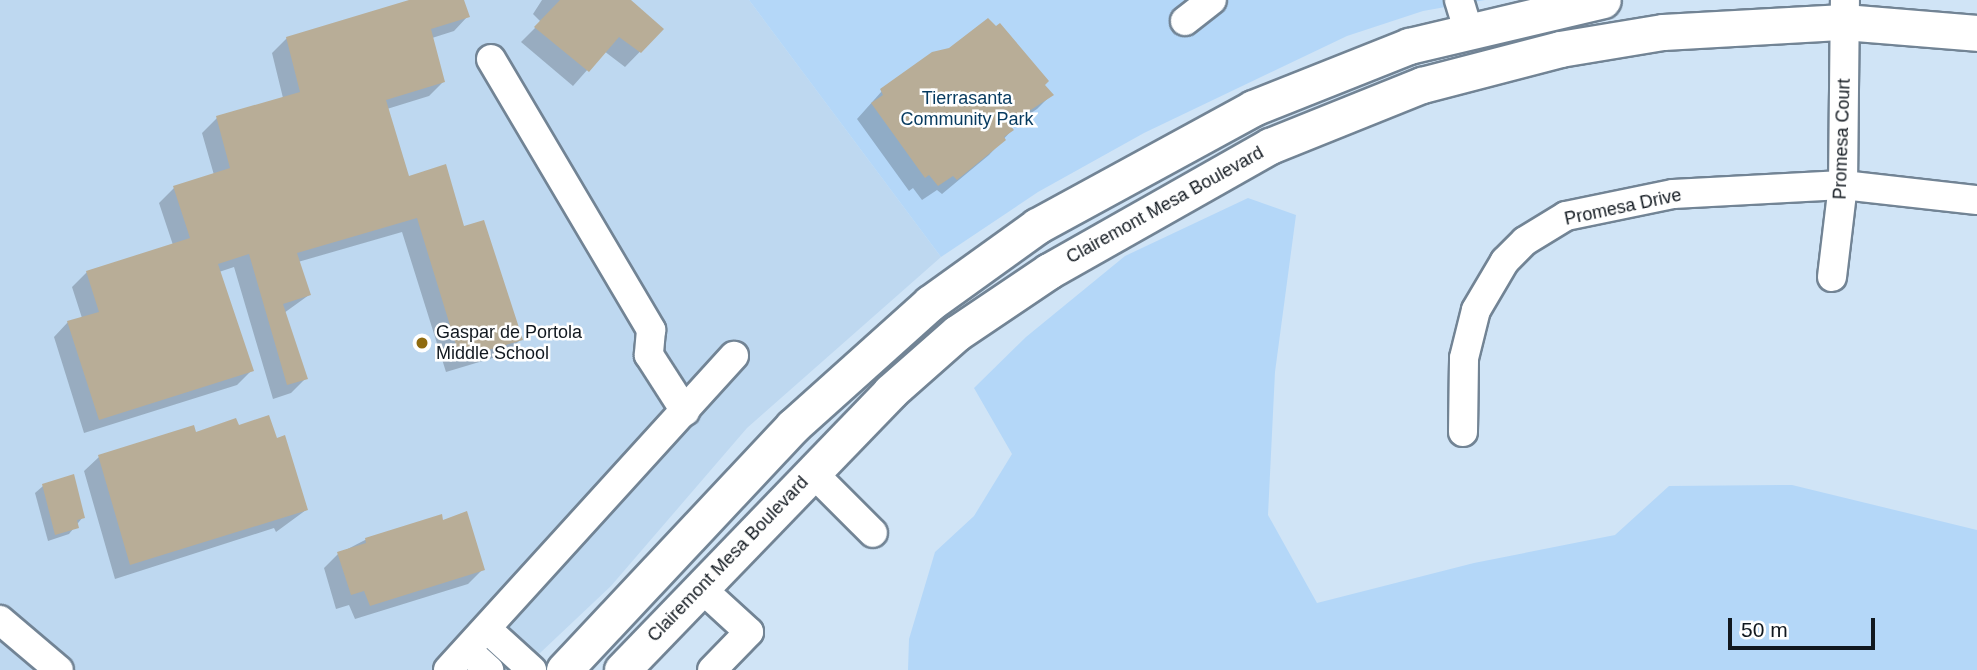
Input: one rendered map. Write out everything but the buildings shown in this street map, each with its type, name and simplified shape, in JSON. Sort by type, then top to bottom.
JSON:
[{"type":"main road","points":[[564,670],[793,426],[930,303],[1037,226],[1253,108],[1409,46],[1464,15],[1603,0]]},
{"type":"main road","name":"Clairemont Mesa Boulevard","points":[[622,670],[812,472],[957,333],[1049,271],[1270,146],[1422,85],[1560,49],[1663,32],[1845,11],[1977,33]]},
{"type":"main road","points":[[1422,85],[1451,65],[1468,41],[1464,15]]},
{"type":"street","points":[[1185,21],[1212,0]]},
{"type":"street","name":"Promesa Court","points":[[1832,277],[1843,185],[1845,11]]},
{"type":"street","points":[[491,59],[652,330],[649,355],[685,411]]},
{"type":"street","name":"Promesa Drive","points":[[1462,432],[1464,358],[1476,310],[1505,261],[1525,241],[1566,216],[1673,194],[1843,185],[1977,200]]},
{"type":"street","points":[[489,670],[457,660],[734,356]]},
{"type":"street","points":[[812,472],[873,533]]},
{"type":"street","points":[[701,588],[749,632],[712,670]]},
{"type":"street","points":[[0,620],[59,670]]},
{"type":"street","points":[[487,629],[532,670]]},
{"type":"shaded area","name":"Gaspar de Portola Middle School","points":[[0,0],[749,0],[941,257],[747,428],[611,586],[522,670],[0,670]]},
{"type":"green space","name":"Tierrasanta Community Park","points":[[749,0],[1485,0],[1423,11],[1347,36],[1144,133],[1038,192],[941,257]]},
{"type":"green space","points":[[1248,198],[1296,215],[1275,372],[1268,515],[1317,603],[1474,563],[1615,535],[1669,486],[1792,485],[1977,530],[1977,670],[908,670],[909,639],[935,552],[974,516],[1012,454],[974,388],[1026,337],[1125,256]]},
{"type":"place","name":"Gaspar de Portola Middle School","points":[[422,343]]}]
